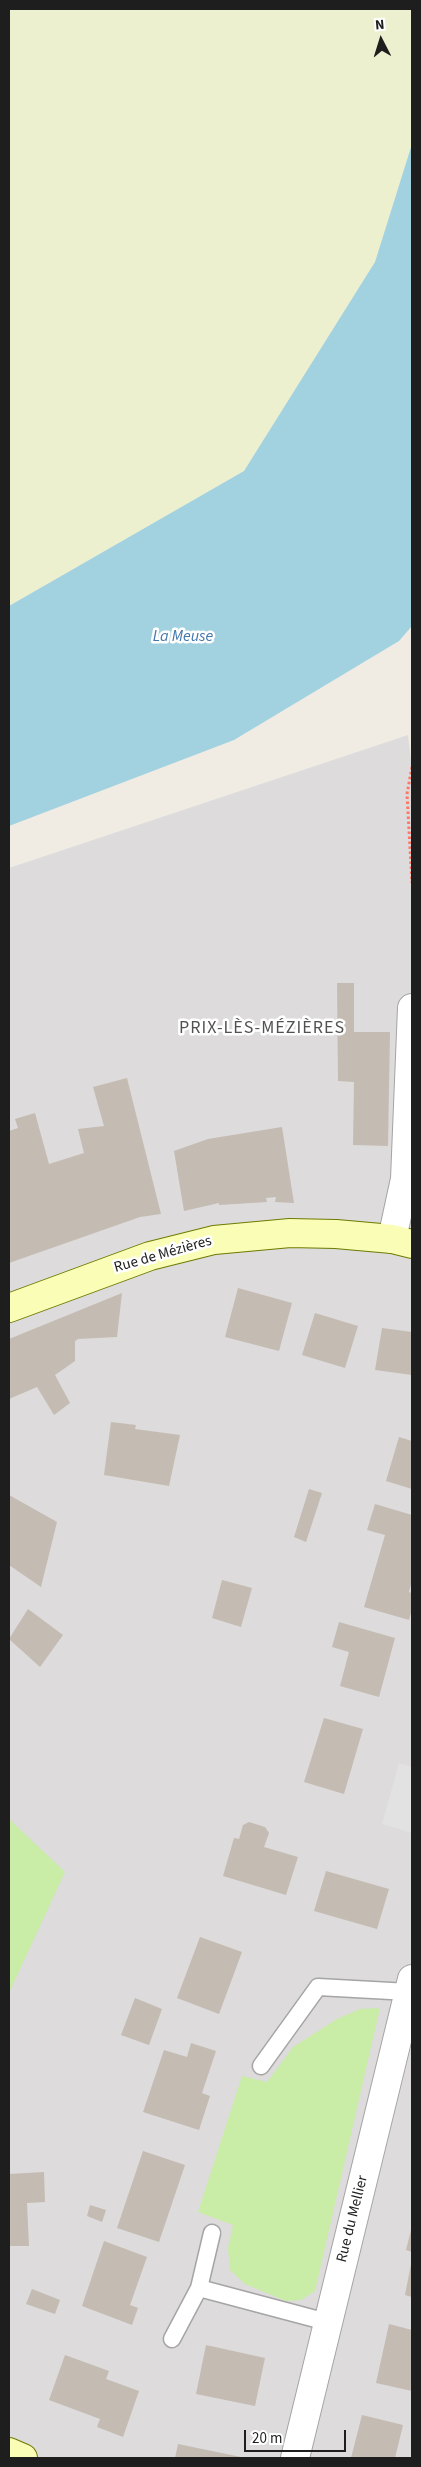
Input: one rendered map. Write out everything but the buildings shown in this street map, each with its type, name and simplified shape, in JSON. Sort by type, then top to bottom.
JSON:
[{"type":"street","points":[[402,1242],[412,1008]]},
{"type":"street","name":"Rue de Mézières","points":[[9,1308],[142,1259],[214,1240],[290,1234],[336,1234],[402,1242]]},
{"type":"street","name":"Rue du Mellier","points":[[295,2458],[411,1986]]},
{"type":"street","points":[[9,2452],[23,2458]]},
{"type":"lane","points":[[261,2066],[318,1987],[411,1986]]},
{"type":"lane","points":[[172,2339],[200,2288],[212,2233]]},
{"type":"lane","points":[[200,2288],[327,2322]]},
{"type":"path","points":[[412,768],[407,794],[412,883]]},
{"type":"shaded area","points":[[408,735],[412,769],[412,2458],[9,2458],[9,868]]},
{"type":"shaded area","points":[[399,1763],[412,1767],[412,1833],[382,1824]]},
{"type":"green space","points":[[9,9],[412,9],[412,144],[375,262],[244,471],[9,606]]},
{"type":"green space","points":[[9,1819],[65,1872],[9,1993]]},
{"type":"green space","points":[[380,2008],[315,2291],[301,2300],[286,2301],[245,2284],[230,2270],[228,2248],[233,2225],[198,2212],[242,2076],[267,2082],[293,2047],[337,2019],[360,2009]]},
{"type":"water","name":"La Meuse","points":[[412,144],[412,626],[399,641],[234,740],[9,826],[9,606],[244,471],[375,262]]},
{"type":"district","name":"PRIX-LÈS-MÉZIÈRES","points":[[262,1029]]}]
